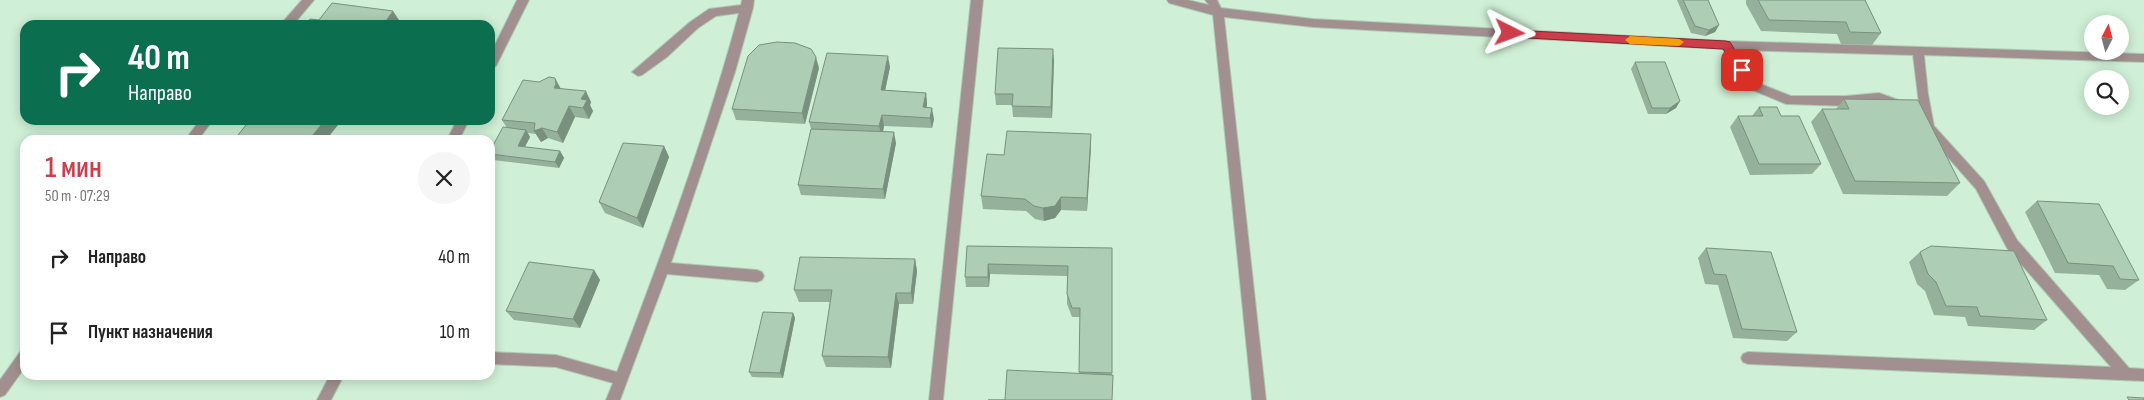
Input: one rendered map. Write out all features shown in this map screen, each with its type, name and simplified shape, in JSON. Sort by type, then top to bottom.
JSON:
[{"type":"street","points":[[290,20],[308,0]]},
{"type":"street","points":[[495,56],[523,0]]},
{"type":"street","points":[[936,400],[977,0]]},
{"type":"street","points":[[1173,0],[1218,12],[1314,23],[1726,45],[2144,58]]},
{"type":"street","points":[[1211,0],[1218,12],[1259,400]]},
{"type":"street","points":[[613,400],[663,268],[729,72],[747,4],[713,12],[638,72]]},
{"type":"street","points":[[1726,45],[1754,86],[1772,94],[1790,101],[1846,101],[1879,98],[1898,104],[1928,126],[1980,185],[2012,244],[2125,374]]},
{"type":"street","points":[[1918,50],[1922,94],[1928,126]]},
{"type":"street","points":[[195,135],[203,125]]},
{"type":"street","points":[[663,268],[757,276]]},
{"type":"street","points":[[495,358],[556,361],[621,379]]},
{"type":"street","points":[[1748,358],[2144,375]]},
{"type":"street","points":[[0,392],[20,363]]},
{"type":"street","points":[[324,400],[334,380]]},
{"type":"building","points":[[1683,0],[1708,0],[1719,25],[1709,30],[1695,26]]},
{"type":"building","points":[[1758,0],[1865,0],[1881,33],[1850,32],[1846,22],[1769,20]]},
{"type":"building","points":[[332,3],[393,11],[387,20],[319,20]]},
{"type":"building","points":[[777,42],[795,43],[811,49],[816,57],[802,113],[732,109],[748,56],[759,45]]},
{"type":"building","points":[[998,48],[1053,49],[1051,107],[1012,106],[1013,94],[995,94]]},
{"type":"building","points":[[827,53],[888,56],[881,90],[926,93],[923,107],[932,108],[930,118],[882,115],[879,126],[809,122]]},
{"type":"building","points":[[1635,62],[1665,62],[1680,101],[1670,108],[1652,108]]},
{"type":"building","points":[[549,77],[555,78],[556,84],[554,88],[586,91],[581,99],[587,100],[583,108],[569,106],[557,132],[542,128],[534,131],[535,123],[502,120],[523,80],[539,82]]},
{"type":"building","points":[[1844,99],[1918,100],[1960,183],[1855,181],[1822,109],[1849,109]]},
{"type":"building","points":[[1759,107],[1777,107],[1781,116],[1799,116],[1821,164],[1759,164],[1738,116],[1763,116]]},
{"type":"building","points":[[246,125],[321,125],[313,135],[238,135]]},
{"type":"building","points":[[503,127],[526,130],[518,146],[560,151],[555,162],[495,155],[495,142]]},
{"type":"building","points":[[811,129],[894,132],[883,189],[798,185]]},
{"type":"building","points":[[1007,131],[1091,134],[1087,198],[1061,197],[1055,206],[1043,208],[1034,206],[1025,199],[981,196],[987,154],[1004,155]]},
{"type":"building","points":[[623,143],[664,146],[637,218],[599,202]]},
{"type":"building","points":[[2037,201],[2099,204],[2139,280],[2120,279],[2113,266],[2068,263]]},
{"type":"building","points":[[967,246],[1112,248],[1112,373],[1079,372],[1080,308],[1072,308],[1067,294],[1068,266],[988,264],[988,277],[965,277]]},
{"type":"building","points":[[1931,246],[2014,251],[2047,320],[1980,316],[1977,307],[1946,306],[1936,282],[1928,274],[1920,252]]},
{"type":"building","points":[[1706,248],[1771,252],[1797,332],[1742,329],[1726,275],[1714,274]]},
{"type":"building","points":[[800,257],[915,259],[911,293],[896,293],[888,357],[822,356],[832,290],[794,290]]},
{"type":"building","points":[[529,262],[594,270],[573,319],[506,311]]},
{"type":"building","points":[[763,312],[793,313],[780,373],[749,372]]},
{"type":"building","points":[[1007,370],[1113,375],[1112,400],[1005,400]]},
{"type":"building","points":[[2127,397],[2144,398],[2144,400],[2129,400]]},
{"type":"slow traffic","points":[[1630,40],[1679,42]]},
{"type":"route","points":[[1510,33],[1726,45],[1742,70]]}]
